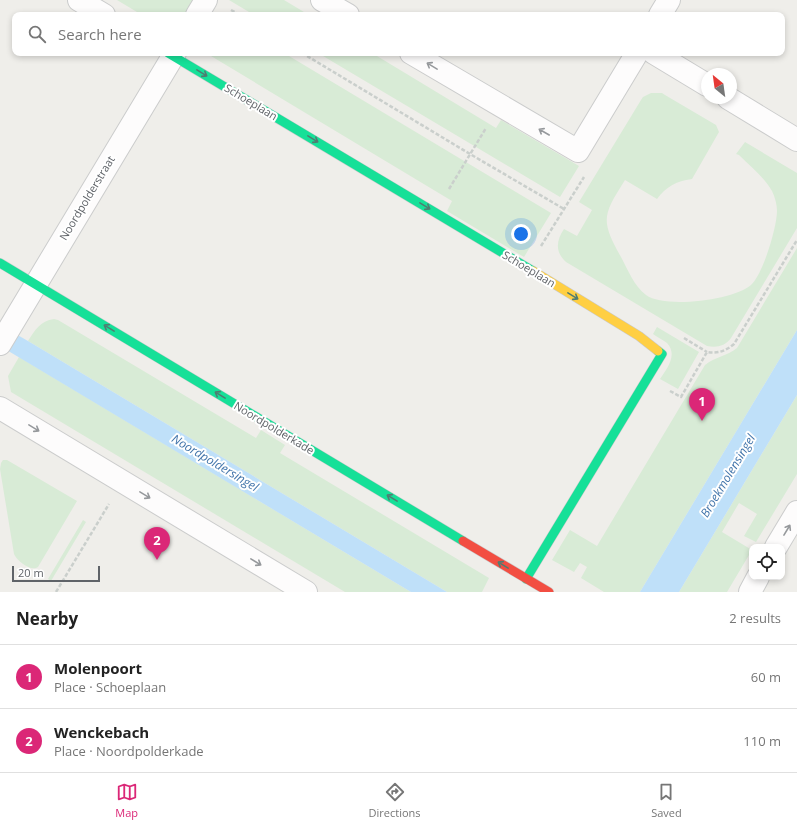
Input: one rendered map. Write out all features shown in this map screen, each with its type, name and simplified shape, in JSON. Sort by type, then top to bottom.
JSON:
[{"type":"street","points":[[79,0],[99,12]]},
{"type":"street","points":[[199,12],[206,0]]},
{"type":"street","points":[[322,0],[343,12]]},
{"type":"street","points":[[662,12],[669,0]]},
{"type":"street","name":"Noordpolderstraat","points":[[5,336],[171,56]]},
{"type":"street","name":"Schoeplaan","points":[[175,56],[528,268],[639,336],[662,354],[526,579]]},
{"type":"street","points":[[416,56],[578,152],[635,56]]},
{"type":"street","points":[[659,56],[701,81]]},
{"type":"street","points":[[737,103],[797,140]]},
{"type":"street","name":"Noordpolderkade","points":[[0,263],[549,592]]},
{"type":"street","points":[[0,408],[306,592]]},
{"type":"street","points":[[778,544],[797,512]]},
{"type":"street","points":[[750,592],[756,580]]},
{"type":"path","points":[[307,56],[564,209]]},
{"type":"path","points":[[435,212],[499,106]]},
{"type":"path","points":[[528,268],[588,169],[578,152]]},
{"type":"path","points":[[648,377],[681,397],[707,352],[713,353],[722,351],[730,347],[736,340],[797,240]]},
{"type":"path","points":[[56,592],[123,481]]},
{"type":"green space","points":[[117,0],[199,0],[192,12],[137,12]]},
{"type":"green space","points":[[229,0],[284,0],[304,12],[249,12]]},
{"type":"green space","points":[[211,56],[289,56],[551,213],[524,257],[447,211],[452,201]]},
{"type":"green space","points":[[323,56],[377,56],[496,128],[501,120],[579,166],[560,197]]},
{"type":"green space","points":[[651,93],[662,93],[716,125],[719,132],[692,179],[681,181],[672,185],[657,199],[625,180],[612,202],[607,218],[607,226],[614,245],[632,278],[646,295],[655,299],[668,301],[699,301],[730,295],[751,285],[760,271],[768,250],[775,228],[777,206],[772,191],[765,181],[739,155],[736,154],[745,142],[797,173],[797,228],[731,338],[720,346],[707,346],[566,262],[558,250],[559,238],[564,229],[577,236],[592,210],[579,202],[641,100],[643,97]]},
{"type":"green space","points":[[797,248],[797,330],[640,592],[604,592],[581,578],[587,567],[580,563],[574,572],[552,560],[570,530],[597,546],[705,365],[737,348]]},
{"type":"green space","points":[[54,319],[256,438],[261,430],[285,445],[280,453],[489,578],[482,592],[447,592],[28,341],[41,324]]},
{"type":"green space","points":[[657,327],[699,352],[678,389],[660,379],[670,362],[672,352],[667,343],[653,334]]},
{"type":"green space","points":[[19,357],[411,592],[345,592],[11,392],[8,376]]},
{"type":"green space","points":[[797,395],[797,474],[756,542],[744,536],[757,514],[739,503],[722,532],[749,548],[749,555],[727,592],[679,592]]},
{"type":"green space","points":[[3,460],[7,460],[77,501],[38,567],[35,568],[24,565],[14,554],[0,469]]},
{"type":"green space","points":[[83,520],[86,522],[51,581],[48,579]]},
{"type":"water","name":"Noordpoldersingel","points":[[0,325],[447,592],[411,592],[0,346]]},
{"type":"water","name":"Broekmolensingel","points":[[797,330],[797,395],[679,592],[640,592]]},
{"type":"traffic: fast","points":[[173,56],[533,271]]},
{"type":"traffic: fast","points":[[0,263],[463,541]]},
{"type":"traffic: fast","points":[[526,579],[662,354],[658,351]]},
{"type":"traffic: slow","points":[[533,271],[639,336],[658,351]]},
{"type":"traffic: jam","points":[[463,541],[549,592]]},
{"type":"place","name":"Molenpoort","points":[[702,421]]},
{"type":"place","name":"Wenckebach","points":[[157,560]]}]
